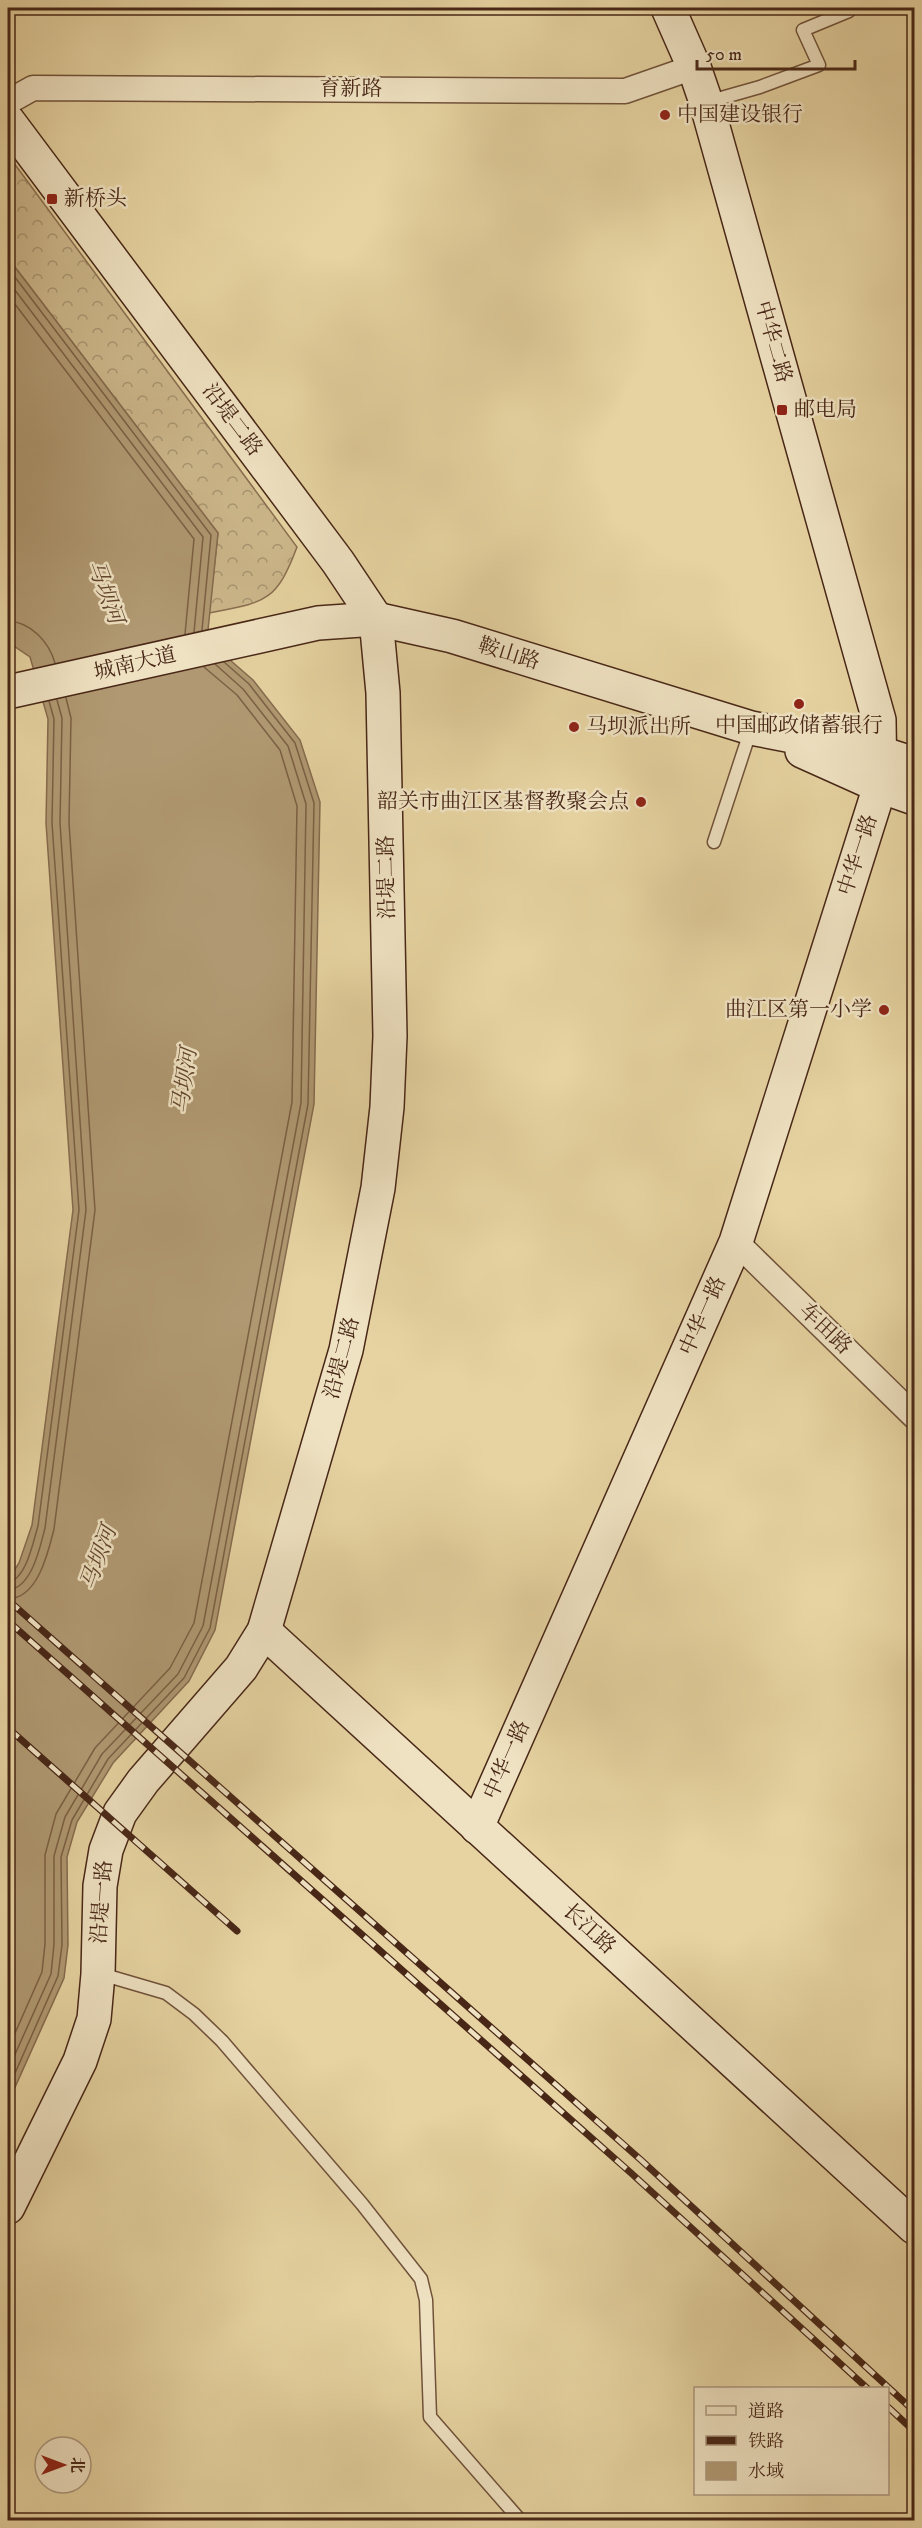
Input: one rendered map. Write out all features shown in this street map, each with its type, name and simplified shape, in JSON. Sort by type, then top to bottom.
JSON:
[{"type":"main road","name":"中华二路","points":[[668,8],[694,66],[706,102],[879,720],[880,786]]},
{"type":"main road","name":"沿堤二路","points":[[8,121],[338,562],[376,619],[383,693],[390,1036],[387,1107],[378,1188],[365,1265],[346,1350],[264,1631]]},
{"type":"main road","name":"鞍山路","points":[[262,634],[318,623],[376,619],[452,636],[751,728],[880,753],[915,765]]},
{"type":"main road","name":"城南大道","points":[[10,694],[262,634]]},
{"type":"main road","name":"鞍山路","points":[[751,728],[880,786],[915,798]]},
{"type":"main road","name":"中华一路","points":[[477,1827],[736,1242],[880,786]]},
{"type":"main road","name":"长江路","points":[[264,1631],[915,2227]]},
{"type":"main road","name":"沿堤一路","points":[[8,2208],[80,2061],[94,2019],[98,1974],[100,1886],[106,1850],[120,1813],[143,1781],[241,1668],[264,1631]]},
{"type":"street","name":"育新路","points":[[8,102],[33,88],[625,91],[694,66]]},
{"type":"street","name":"车田路","points":[[736,1242],[915,1416]]},
{"type":"lane","points":[[706,102],[760,87],[819,65],[803,30],[849,11]]},
{"type":"lane","points":[[714,842],[751,728]]},
{"type":"lane","points":[[98,1974],[166,1993],[201,2020],[222,2041],[362,2204],[421,2279],[426,2300],[430,2417],[520,2520]]},
{"type":"green space","points":[[8,155],[297,547],[282,579],[275,590],[266,597],[243,606],[209,613],[218,533],[8,258]]},
{"type":"water","name":"马坝河","points":[[8,258],[218,533],[207,640],[253,680],[300,740],[320,802],[314,1104],[215,1630],[189,1681],[113,1763],[77,1822],[67,1857],[68,1945],[64,1978],[8,2103],[8,1580],[19,1563],[32,1525],[73,1210],[46,823],[48,719],[30,657],[8,642]]},
{"type":"railway","points":[[8,1600],[641,2160],[888,2387]]},
{"type":"railway","points":[[8,1621],[631,2173],[866,2387]]},
{"type":"railway","points":[[8,1728],[237,1931]]},
{"type":"railway","points":[[889,2388],[914,2411]]},
{"type":"railway","points":[[889,2408],[914,2431]]},
{"type":"place","name":"中国建设银行","points":[[665,115]]},
{"type":"place","name":"新桥头","points":[[52,199]]},
{"type":"place","name":"邮电局","points":[[782,410]]},
{"type":"place","name":"中国邮政储蓄银行","points":[[799,704]]},
{"type":"place","name":"马坝派出所","points":[[574,727]]},
{"type":"place","name":"韶关市曲江区基督教聚会点","points":[[641,802]]},
{"type":"place","name":"曲江区第一小学","points":[[884,1010]]}]
